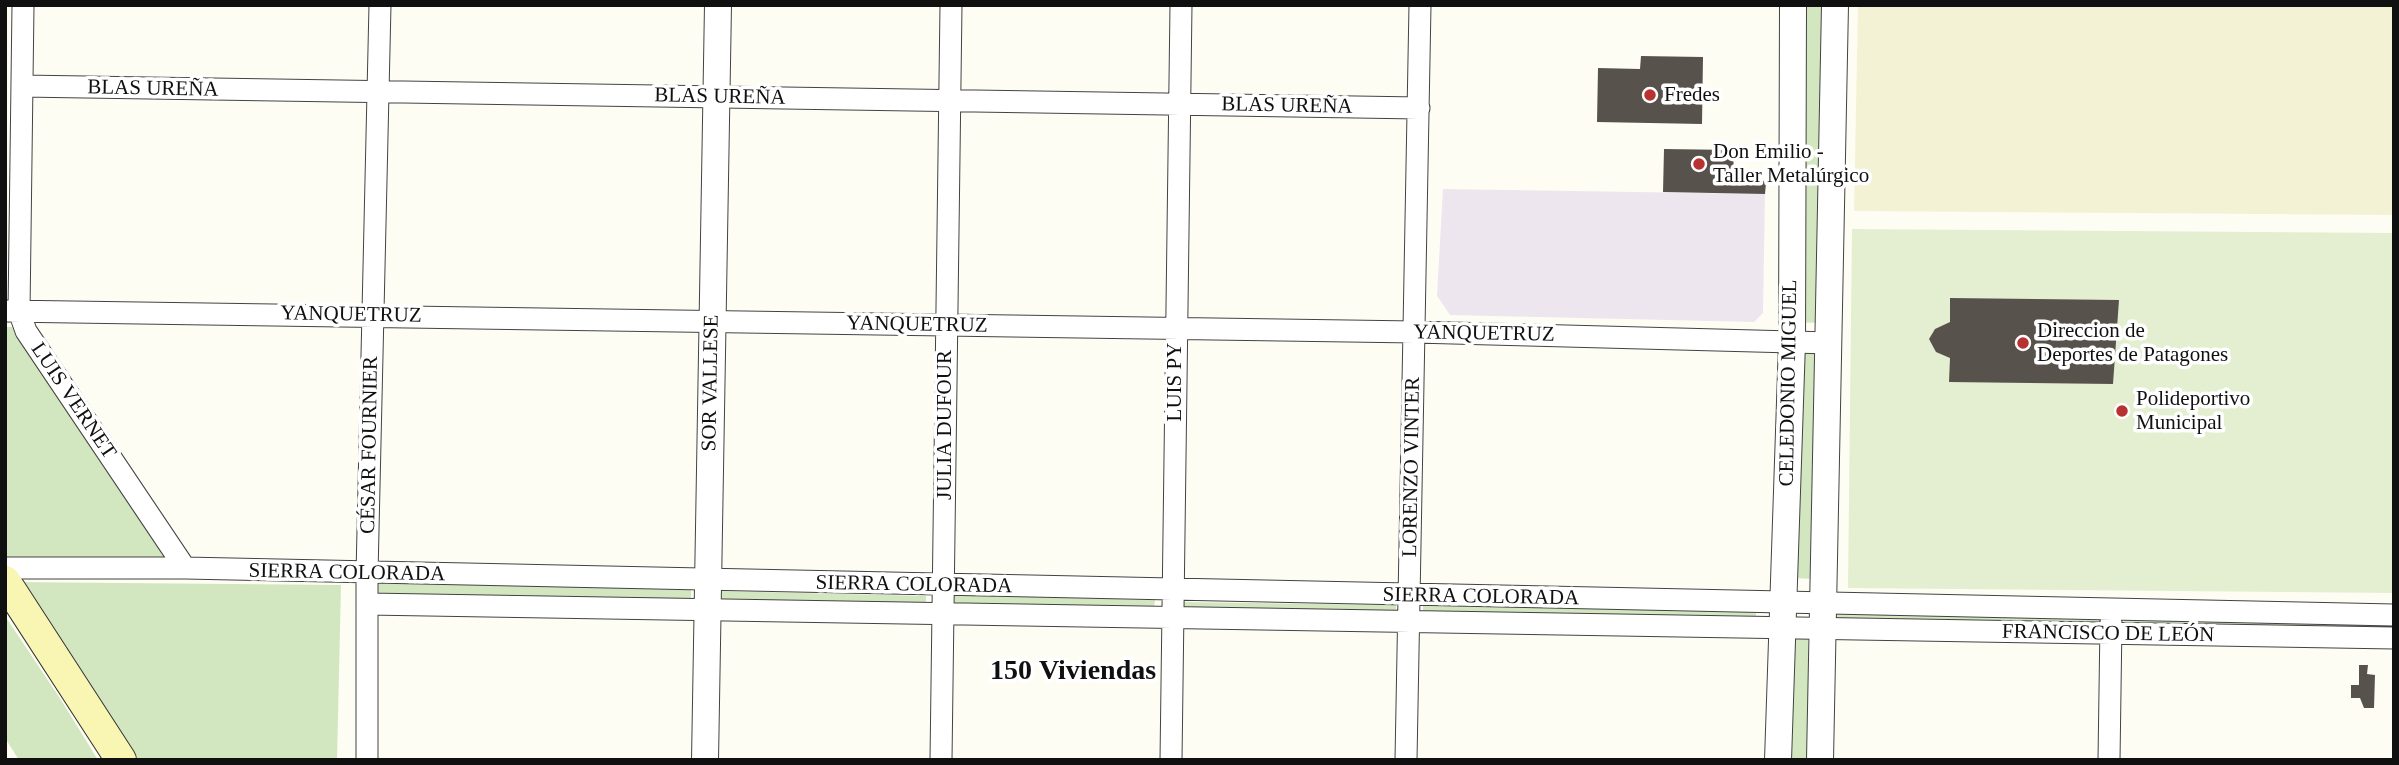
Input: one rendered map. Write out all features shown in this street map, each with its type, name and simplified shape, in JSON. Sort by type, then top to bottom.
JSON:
[{"type":"main road","points":[[5,581],[121,760]]},
{"type":"street","name":"LUIS VERNET","points":[[23,5],[22,86],[12,226],[12,311],[186,569]]},
{"type":"street","name":"CÉSAR FOURNIER","points":[[367,760],[367,574],[380,5]]},
{"type":"street","name":"SOR VALLESE","points":[[705,760],[718,5]]},
{"type":"street","name":"JULIA DUFOUR","points":[[941,760],[951,5]]},
{"type":"street","name":"LUIS PY","points":[[1171,760],[1181,5]]},
{"type":"street","name":"LORENZO VINTER","points":[[1406,760],[1420,5]]},
{"type":"street","name":"CELEDONIO MIGUEL","points":[[1778,760],[1792,342],[1793,5]]},
{"type":"street","name":"CELEDONIO MIGUEL","points":[[1821,760],[1835,5]]},
{"type":"street","name":"BLAS UREÑA","points":[[22,86],[1419,108]]},
{"type":"street","name":"YANQUETRUZ","points":[[12,311],[1415,332],[1829,343]]},
{"type":"street","name":"SIERRA COLORADA","points":[[5,568],[186,569],[1409,595],[1823,616]]},
{"type":"street","name":"SIERRA COLORADA","points":[[368,604],[1408,621],[1782,615]]},
{"type":"street","name":"FRANCISCO DE LEÓN","points":[[1823,616],[2111,610],[2394,615]]},
{"type":"street","points":[[2109,760],[2111,610]]},
{"type":"street","name":"FRANCISCO DE LEÓN","points":[[1823,616],[2111,635],[2394,638]]},
{"type":"shaded area","points":[[1443,189],[1765,194],[1763,313],[1754,322],[1450,315],[1437,296]]},
{"type":"green space","points":[[1801,5],[1823,5],[1818,323],[1797,322]]},
{"type":"green space","points":[[1858,5],[2394,5],[2394,215],[1854,211]]},
{"type":"green space","name":"Polideportivo Municipal","points":[[1852,229],[2394,233],[2394,593],[1848,588]]},
{"type":"green space","points":[[5,327],[12,327],[167,557],[5,558]]},
{"type":"green space","points":[[1796,350],[1815,350],[1812,579],[1792,578]]},
{"type":"green space","points":[[12,582],[341,585],[337,760],[131,760]]},
{"type":"green space","points":[[374,583],[691,589],[691,600],[374,594]]},
{"type":"green space","points":[[721,591],[926,596],[926,605],[721,600]]},
{"type":"green space","points":[[953,595],[1155,600],[1154,609],[953,604]]},
{"type":"green space","points":[[1182,602],[1396,605],[1396,615],[1182,612]]},
{"type":"green space","points":[[1423,606],[1756,608],[1756,619],[1423,617]]},
{"type":"green space","points":[[1835,612],[2100,617],[2100,627],[1835,622]]},
{"type":"green space","points":[[5,616],[98,760],[19,760],[5,738]]},
{"type":"green space","points":[[2124,620],[2394,622],[2394,633],[2123,630]]},
{"type":"green space","points":[[1787,639],[1808,639],[1808,760],[1787,760]]},
{"type":"building","name":"Fredes","points":[[1641,56],[1703,57],[1702,124],[1597,122],[1598,68],[1640,69]]},
{"type":"building","name":"Don Emilio - Taller Metalúrgico","points":[[1664,149],[1734,150],[1733,177],[1759,177],[1766,183],[1765,194],[1663,192]]},
{"type":"building","name":"Direccion de Deportes de Patagones","points":[[1950,298],[2119,300],[2113,384],[1949,382],[1950,358],[1936,352],[1929,339],[1935,329],[1950,322]]},
{"type":"building","points":[[2359,665],[2368,665],[2367,674],[2375,675],[2374,708],[2364,708],[2360,698],[2351,698],[2351,685],[2359,685]]},
{"type":"place","name":"Fredes","points":[[1650,95]]},
{"type":"place","name":"Don Emilio - Taller Metalúrgico","points":[[1699,164]]},
{"type":"place","name":"Direccion de Deportes de Patagones","points":[[2023,343]]},
{"type":"place","name":"Polideportivo Municipal","points":[[2122,411]]},
{"type":"district","name":"150 Viviendas","points":[[1073,672]]}]
